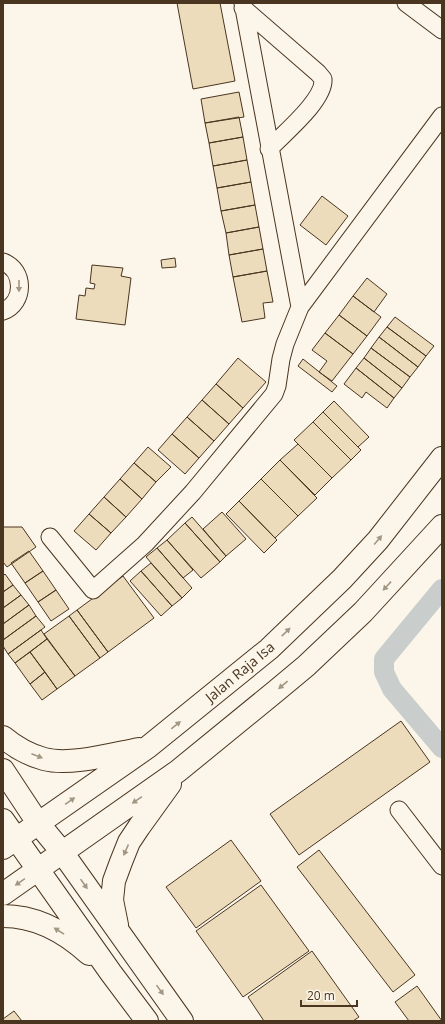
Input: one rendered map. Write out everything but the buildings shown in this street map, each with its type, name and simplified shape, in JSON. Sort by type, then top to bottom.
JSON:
[{"type":"main road","name":"Jalan Raja Isa","points":[[10,843],[148,747],[269,649],[342,579],[378,540],[442,458]]},
{"type":"main road","points":[[3,894],[178,771],[306,666],[363,612],[442,526]]},
{"type":"main road","points":[[3,737],[12,745],[29,753],[45,759],[62,761],[84,759],[148,747]]},
{"type":"main road","points":[[3,770],[38,823],[62,852],[121,938],[182,1021]]},
{"type":"main road","points":[[121,938],[112,900],[114,881],[129,842],[178,771]]},
{"type":"main road","points":[[3,820],[10,843],[38,870],[147,1021]]},
{"type":"main road","points":[[3,916],[14,916],[55,928],[76,942],[111,973]]},
{"type":"street","points":[[406,3],[442,30]]},
{"type":"street","points":[[243,6],[323,79],[322,89],[311,106],[269,149]]},
{"type":"street","points":[[243,6],[300,307]]},
{"type":"street","points":[[50,537],[93,590],[145,544],[193,492],[274,394],[277,386],[280,359],[300,307],[442,116]]},
{"type":"street","points":[[3,262],[13,269],[18,277],[20,286],[14,303],[3,311]]},
{"type":"street","points":[[399,810],[442,866]]},
{"type":"waterway","points":[[442,589],[384,659],[384,672],[392,689],[442,748]]}]
